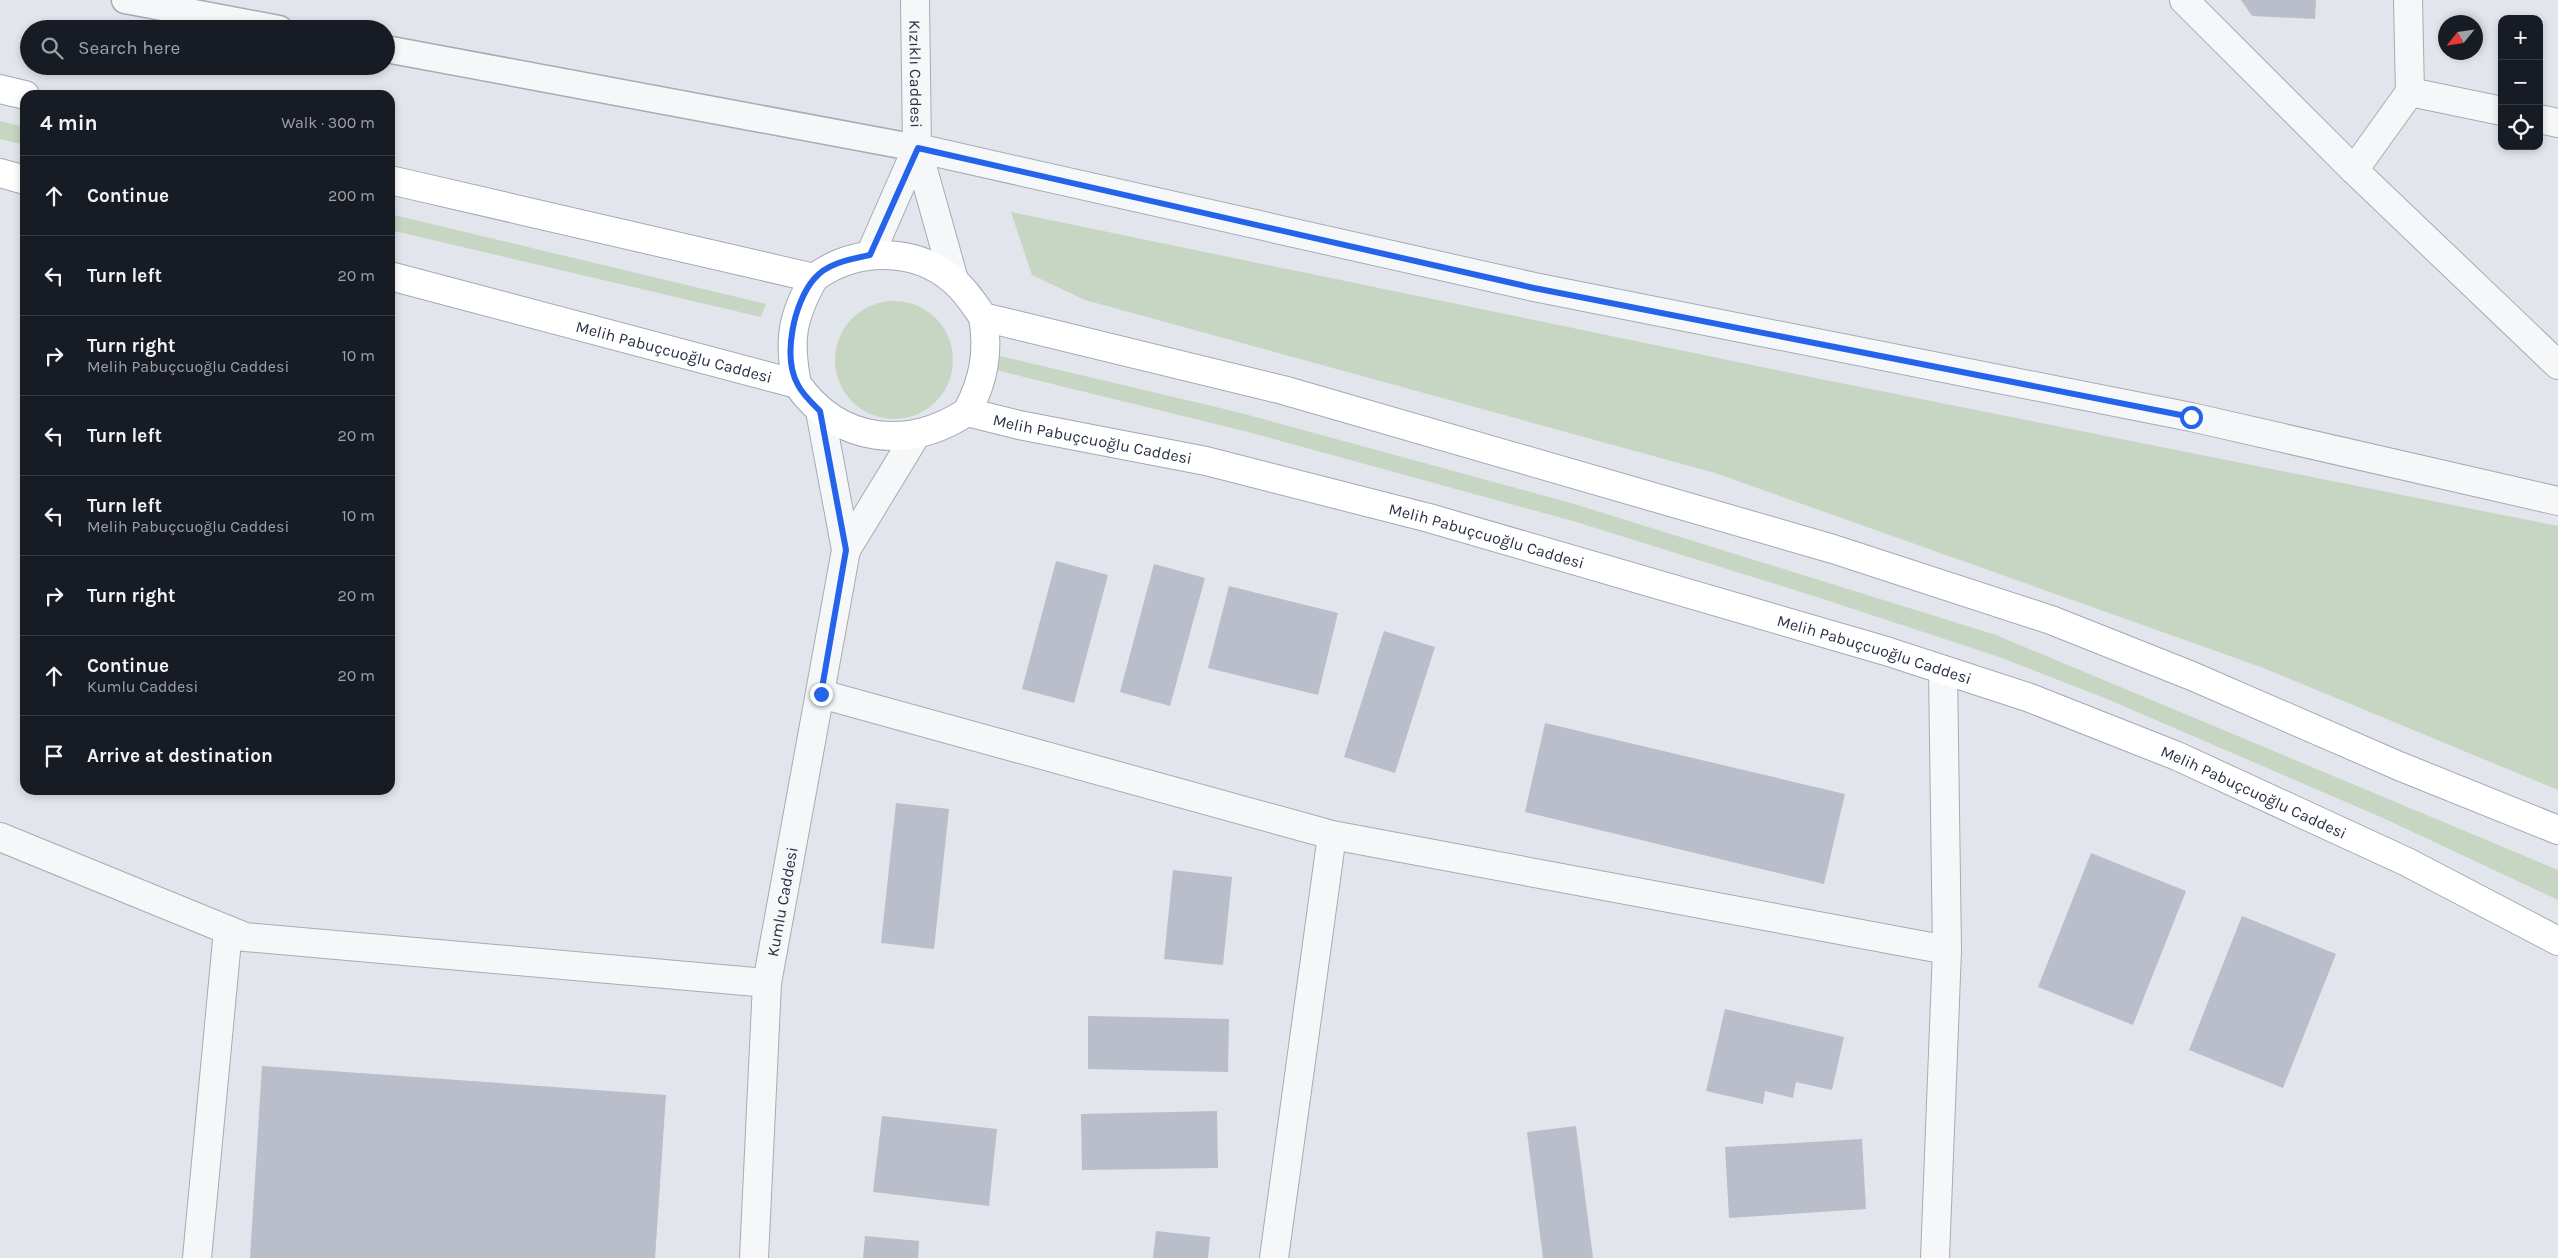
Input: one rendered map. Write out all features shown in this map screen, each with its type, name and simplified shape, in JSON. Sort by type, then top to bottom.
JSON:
[{"type":"main road","points":[[0,90],[20,94]]},
{"type":"main road","points":[[0,173],[20,179]]},
{"type":"main road","points":[[395,181],[814,278]]},
{"type":"main road","points":[[870,255],[898,256],[920,261],[954,280],[969,296],[983,317],[986,336],[985,362],[977,394],[967,412],[950,423],[916,435],[870,435],[839,424],[820,411],[810,402],[797,384],[792,357],[794,320],[814,278],[830,267],[870,255]]},
{"type":"main road","name":"Melih Pabuçcuoğlu Caddesi","points":[[395,277],[797,384]]},
{"type":"main road","points":[[983,317],[1283,390],[1833,549],[2051,620],[2192,676],[2399,766],[2558,830]]},
{"type":"main road","name":"Melih Pabuçcuoğlu Caddesi","points":[[967,412],[1019,425],[1206,462],[1429,518],[1943,670],[2030,698],[2177,756],[2407,862],[2558,941]]},
{"type":"street","name":"Kızıklı Caddesi","points":[[915,0],[918,148]]},
{"type":"street","points":[[2184,0],[2354,170],[2558,365]]},
{"type":"street","points":[[2354,170],[2410,92],[2408,0]]},
{"type":"street","points":[[2410,92],[2498,110]]},
{"type":"street","points":[[2543,120],[2558,122]]},
{"type":"street","points":[[870,255],[918,148]]},
{"type":"street","points":[[918,148],[954,280]]},
{"type":"street","points":[[918,148],[1534,288],[2191,417],[2558,501]]},
{"type":"street","points":[[820,411],[846,550]]},
{"type":"street","points":[[846,550],[916,435]]},
{"type":"street","name":"Kumlu Caddesi","points":[[754,1258],[767,983],[846,550]]},
{"type":"street","points":[[1935,1258],[1947,950],[1943,670]]},
{"type":"street","points":[[821,694],[1332,835],[1947,950]]},
{"type":"street","points":[[1274,1258],[1332,835]]},
{"type":"street","points":[[0,837],[245,937],[767,983]]},
{"type":"street","points":[[197,1258],[228,930]]},
{"type":"lane","points":[[125,0],[231,20]]},
{"type":"lane","points":[[395,51],[918,148]]},
{"type":"green space","points":[[0,121],[20,126],[20,144],[0,139]]},
{"type":"green space","points":[[1011,212],[1815,378],[2558,526],[2558,790],[2261,667],[1715,473],[1085,300],[1032,275]]},
{"type":"green space","points":[[395,215],[766,304],[761,317],[395,231]]},
{"type":"green space","points":[[894,301],[917,305],[936,318],[949,337],[953,360],[949,383],[936,402],[917,415],[894,419],[871,415],[852,402],[839,383],[835,360],[839,337],[852,318],[871,305]]},
{"type":"green space","points":[[1000,356],[1237,412],[1571,503],[1996,635],[2558,870],[2558,900],[2383,818],[2107,699],[2002,658],[1817,597],[1573,521],[1248,432],[996,370]]},
{"type":"building","points":[[2241,0],[2316,0],[2315,19],[2252,16]]},
{"type":"building","points":[[1056,561],[1108,575],[1074,703],[1022,689]]},
{"type":"building","points":[[1154,564],[1205,578],[1170,706],[1120,692]]},
{"type":"building","points":[[1229,586],[1338,613],[1318,695],[1208,668]]},
{"type":"building","points":[[1384,631],[1435,647],[1395,773],[1344,757]]},
{"type":"building","points":[[1545,723],[1845,794],[1824,884],[1525,812]]},
{"type":"building","points":[[896,803],[949,809],[934,949],[881,943]]},
{"type":"building","points":[[2091,853],[2186,891],[2133,1025],[2038,987]]},
{"type":"building","points":[[1173,870],[1232,877],[1223,965],[1164,959]]},
{"type":"building","points":[[2242,916],[2336,954],[2283,1088],[2189,1050]]},
{"type":"building","points":[[1725,1009],[1844,1037],[1832,1090],[1796,1082],[1793,1098],[1765,1091],[1763,1104],[1706,1091]]},
{"type":"building","points":[[1088,1016],[1229,1019],[1228,1072],[1088,1069]]},
{"type":"building","points":[[262,1066],[666,1095],[655,1258],[250,1258]]},
{"type":"building","points":[[1217,1111],[1218,1168],[1082,1170],[1081,1114]]},
{"type":"building","points":[[882,1116],[997,1129],[989,1206],[873,1192]]},
{"type":"building","points":[[1576,1126],[1593,1258],[1543,1258],[1527,1132]]},
{"type":"building","points":[[1862,1139],[1866,1209],[1729,1218],[1725,1147]]},
{"type":"building","points":[[1156,1231],[1210,1237],[1208,1258],[1153,1258]]},
{"type":"building","points":[[865,1236],[919,1241],[918,1258],[863,1258]]},
{"type":"route","points":[[821,694],[846,550],[820,411],[810,402],[797,384],[791,343],[794,320],[814,278],[830,267],[850,259],[870,255],[918,148],[1534,288],[2191,417]]}]
